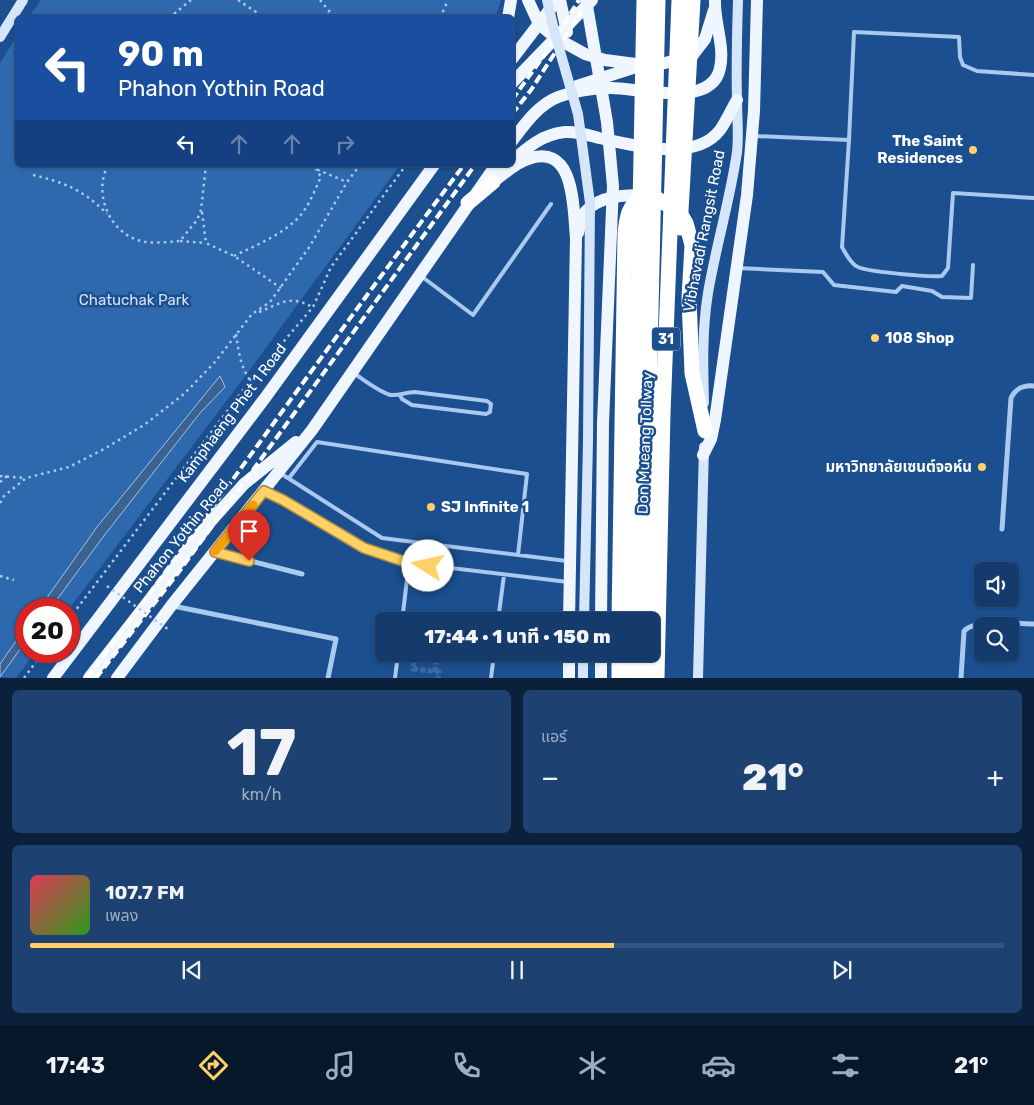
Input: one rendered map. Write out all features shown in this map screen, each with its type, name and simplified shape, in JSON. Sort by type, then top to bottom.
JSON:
[{"type":"highway","name":"31","points":[[632,612],[644,0]]},
{"type":"highway","name":"Don Mueang Tollway","points":[[644,612],[658,0]]},
{"type":"highway","name":"Don Mueang Tollway","points":[[657,678],[663,413],[679,0]]},
{"type":"highway","name":"Vibhavadi Rangsit Road","points":[[664,678],[669,414],[693,0]]},
{"type":"highway","points":[[468,204],[492,182]]},
{"type":"highway","points":[[619,612],[625,233],[627,215],[632,204],[642,196],[658,199],[680,213],[686,222],[692,245],[688,298],[692,373],[705,431]]},
{"type":"highway","points":[[618,678],[619,662]]},
{"type":"highway","points":[[630,678],[631,662]]},
{"type":"highway","points":[[643,678],[644,662]]},
{"type":"main road","points":[[0,37],[23,0]]},
{"type":"main road","points":[[508,15],[511,0]]},
{"type":"main road","points":[[528,0],[539,24],[556,38],[585,54],[605,60],[643,64],[665,63],[692,56],[705,39],[714,4]]},
{"type":"main road","points":[[547,0],[578,114],[590,203],[584,612]]},
{"type":"main road","points":[[515,55],[559,0]]},
{"type":"main road","points":[[559,0],[569,45]]},
{"type":"main road","points":[[586,0],[607,122],[613,186],[602,423],[601,612]]},
{"type":"main road","points":[[515,80],[592,0]]},
{"type":"main road","name":"Vibhavadi Rangsit Road","points":[[698,678],[705,431],[702,354],[708,293],[737,150],[739,124],[736,100],[738,0]]},
{"type":"main road","points":[[703,455],[711,439],[715,420],[747,194],[754,111],[757,0]]},
{"type":"main road","points":[[559,97],[582,91],[604,89],[679,94],[694,93],[705,88],[714,82],[720,70],[720,45],[714,4]]},
{"type":"main road","points":[[515,137],[535,113],[548,102],[578,86],[643,64]]},
{"type":"main road","points":[[515,159],[538,140],[564,132],[574,132],[621,143],[660,149],[672,150],[693,147],[703,143],[719,131],[736,100]]},
{"type":"main road","points":[[515,165],[529,158],[544,156],[561,164],[569,179],[576,238],[569,612]]},
{"type":"main road","name":"Kamphaeng Phet 1 Road","points":[[53,678],[265,398],[433,167]]},
{"type":"main road","name":"Phahon Yothin Road","points":[[117,678],[171,606],[264,491],[284,475],[312,430],[495,167]]},
{"type":"main road","points":[[492,182],[507,167]]},
{"type":"main road","points":[[492,182],[512,167]]},
{"type":"main road","points":[[576,238],[585,212],[596,203],[627,195],[642,196]]},
{"type":"main road","name":"Phahon Yothin Road","points":[[89,678],[211,521],[244,484],[312,430]]},
{"type":"main road","points":[[569,662],[569,678]]},
{"type":"main road","points":[[583,662],[583,678]]},
{"type":"main road","points":[[601,662],[601,678]]},
{"type":"street","points":[[1002,529],[1012,398],[1020,387],[1034,386]]},
{"type":"street","points":[[215,552],[302,574]]},
{"type":"street","points":[[171,606],[336,639],[328,678]]},
{"type":"street","points":[[961,678],[964,631],[968,626],[979,624],[1034,624]]},
{"type":"lane","points":[[1034,75],[977,70],[963,65],[960,58],[960,37],[854,32],[842,247],[847,258],[858,267],[927,277],[942,276],[948,268],[953,193],[1034,198]]},
{"type":"lane","points":[[752,136],[849,140]]},
{"type":"lane","points":[[419,275],[473,315],[551,204]]},
{"type":"lane","points":[[736,268],[823,272],[834,286],[896,292],[902,286],[932,291],[942,297],[971,298],[973,265]]},
{"type":"lane","points":[[352,372],[389,394],[400,395],[407,392],[415,392],[487,401],[491,404],[490,412],[486,414],[412,405],[402,399],[400,395]]},
{"type":"lane","points":[[518,556],[527,474],[317,442],[284,475],[382,538],[518,556],[570,562]]},
{"type":"lane","points":[[264,491],[283,500],[364,548],[409,563],[569,582]]},
{"type":"lane","points":[[403,612],[409,563]]},
{"type":"lane","points":[[499,612],[504,575]]},
{"type":"lane","points":[[395,678],[397,662]]},
{"type":"lane","points":[[491,678],[493,662]]},
{"type":"path","points":[[173,15],[191,0]]},
{"type":"path","points":[[238,0],[258,15]]},
{"type":"path","points":[[320,0],[334,15]]},
{"type":"path","points":[[441,15],[448,0]]},
{"type":"path","points":[[326,15],[332,12]]},
{"type":"path","points":[[107,167],[102,192],[108,215]]},
{"type":"path","points":[[206,167],[202,210],[206,243]]},
{"type":"path","points":[[0,476],[26,478],[69,467],[144,425],[184,394],[215,362],[252,314],[270,302],[310,246],[358,167]]},
{"type":"path","points":[[80,605],[250,381],[313,307],[331,267],[405,167]]},
{"type":"path","points":[[316,169],[347,182]]},
{"type":"path","points":[[234,256],[277,234],[298,218],[311,200],[321,177],[316,169]]},
{"type":"path","points":[[33,175],[56,180],[96,202],[125,235],[141,241],[206,243],[234,256],[280,288]]},
{"type":"path","points":[[180,241],[197,220],[202,210]]},
{"type":"path","points":[[252,314],[290,300],[300,301],[313,307],[325,316]]},
{"type":"path","points":[[236,334],[240,358],[246,375],[265,398]]},
{"type":"path","points":[[0,482],[7,476]]},
{"type":"path","points":[[0,503],[4,496],[26,478]]},
{"type":"path","points":[[0,576],[14,580]]},
{"type":"path","points":[[107,586],[170,630]]},
{"type":"path","points":[[24,678],[35,663]]},
{"type":"green space","points":[[41,0],[501,0],[496,15],[30,15]]},
{"type":"green space","name":"Chatuchak Park","points":[[15,39],[15,167],[399,167],[246,375],[77,598],[15,598],[15,663],[27,663],[16,678],[0,677],[0,63]]},
{"type":"shaded area","points":[[220,376],[225,387],[200,413],[58,598],[47,598],[97,527]]},
{"type":"shaded area","points":[[15,643],[15,656],[0,677],[0,664]]},
{"type":"tunnel","points":[[414,662],[413,669],[439,672],[438,678]]},
{"type":"tunnel","points":[[435,672],[437,662]]},
{"type":"railway","points":[[515,96],[545,54],[579,0]]},
{"type":"railway","points":[[515,110],[531,90],[589,0]]},
{"type":"railway","points":[[87,678],[463,167]]},
{"type":"railway","points":[[96,678],[178,573],[474,167]]},
{"type":"slow traffic","points":[[215,551],[253,505]]},
{"type":"place","name":"The Saint Residences","points":[[973,150]]},
{"type":"place","name":"108 Shop","points":[[875,338]]},
{"type":"place","name":"มหาวิทยาลัยเซนต์จอห์น","points":[[982,467]]},
{"type":"place","name":"SJ Infinite 1","points":[[431,507]]},
{"type":"route","points":[[249,561],[215,552],[264,491],[283,500],[364,548],[409,563],[428,566]]}]
